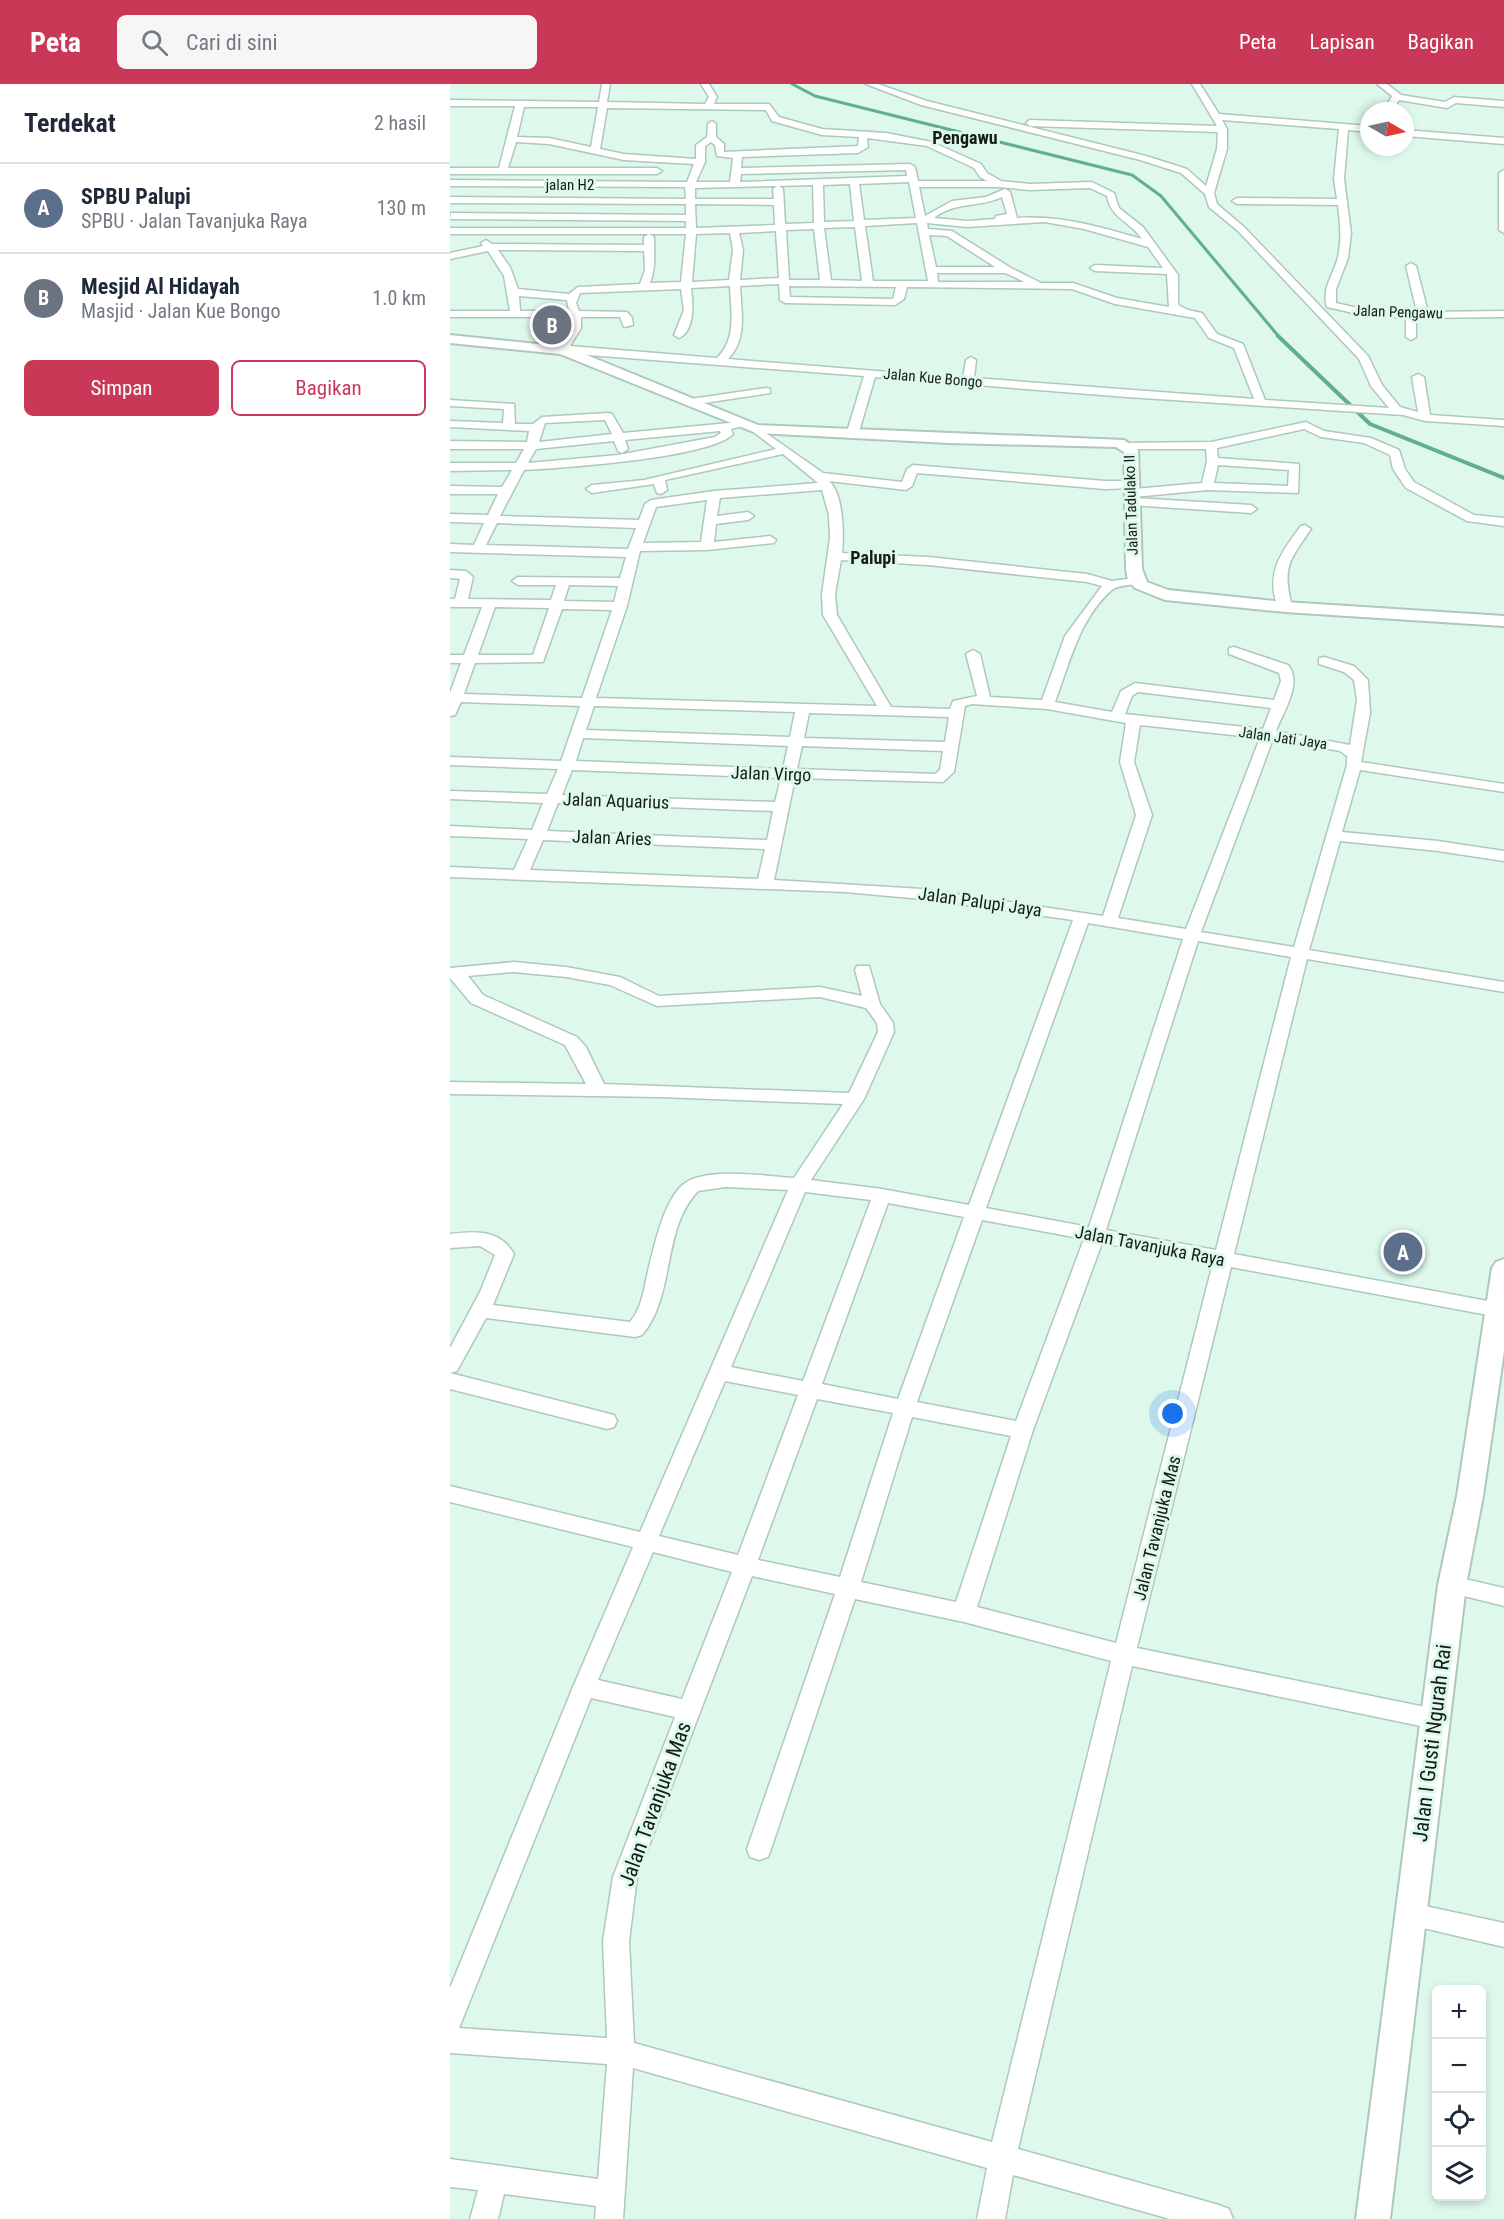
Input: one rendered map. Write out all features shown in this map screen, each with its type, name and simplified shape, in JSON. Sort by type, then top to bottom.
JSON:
[{"type":"main road","name":"Jalan Tadulako II","points":[[450,339],[562,350],[691,402],[732,426],[852,435],[1111,442],[1125,445],[1131,450],[1136,580],[1145,588],[1165,595],[1285,607],[1503,622]]},
{"type":"main road","name":"Jalan I Gusti Ngurah Rai","points":[[1373,2219],[1452,1585],[1502,1311],[1504,1268]]},
{"type":"street","points":[[595,152],[606,84]]},
{"type":"street","points":[[705,84],[713,97],[708,107]]},
{"type":"street","points":[[870,84],[908,98],[1184,171],[1215,168]]},
{"type":"street","points":[[1196,84],[1218,117],[1223,129],[1222,149],[1209,193],[1212,205],[1240,229],[1364,358],[1377,386],[1390,404],[1401,412]]},
{"type":"street","points":[[1382,84],[1397,95],[1396,97]]},
{"type":"street","points":[[1396,97],[1447,105],[1454,100],[1504,104]]},
{"type":"street","points":[[1393,102],[1396,97]]},
{"type":"street","points":[[450,103],[771,107],[773,117],[801,128],[890,137],[934,146],[978,166],[983,175],[999,184]]},
{"type":"street","points":[[503,170],[513,139],[520,104]]},
{"type":"street","points":[[1218,117],[1360,129]]},
{"type":"street","points":[[1010,124],[1070,123],[1223,129]]},
{"type":"street","points":[[711,138],[712,124]]},
{"type":"street","name":"Jalan Pengawu","points":[[1344,128],[1345,142],[1339,167],[1346,233],[1343,258],[1331,290],[1331,305],[1338,309],[1417,314],[1504,314]]},
{"type":"street","points":[[1414,134],[1504,141]]},
{"type":"street","points":[[711,138],[719,144],[720,154],[737,156],[742,153],[858,150],[863,147],[863,135]]},
{"type":"street","points":[[679,335],[688,310],[686,286],[691,231],[690,186],[700,162],[701,145],[711,138]]},
{"type":"street","points":[[513,139],[549,141],[641,160],[700,162]]},
{"type":"street","points":[[734,185],[737,156]]},
{"type":"street","points":[[736,171],[910,167],[928,221]]},
{"type":"street","points":[[450,171],[672,172]]},
{"type":"street","points":[[552,185],[558,171]]},
{"type":"street","points":[[1184,171],[1209,193]]},
{"type":"street","points":[[684,172],[695,172]]},
{"type":"street","points":[[1504,172],[1502,198],[1504,230]]},
{"type":"street","points":[[854,182],[868,284]]},
{"type":"street","name":"jalan H2","points":[[450,183],[690,186],[914,182],[1029,187],[1095,185],[1111,195],[1114,209],[1135,224],[1170,271]]},
{"type":"street","points":[[818,183],[818,226],[826,284]]},
{"type":"street","points":[[778,184],[782,282],[785,300],[897,301],[902,285]]},
{"type":"street","points":[[450,231],[649,233],[780,228],[928,221],[1013,216],[1004,192],[988,200],[955,203],[937,211],[928,221],[923,232],[932,270],[933,286]]},
{"type":"street","points":[[450,200],[779,202]]},
{"type":"street","points":[[580,217],[589,200]]},
{"type":"street","points":[[1237,201],[1343,202]]},
{"type":"street","points":[[450,216],[690,218]]},
{"type":"street","points":[[450,216],[490,247],[505,264],[513,292],[515,314]]},
{"type":"street","points":[[928,221],[967,224],[1052,219],[1152,245]]},
{"type":"street","points":[[720,361],[730,351],[735,340],[738,320],[734,270],[738,250],[734,230]]},
{"type":"street","points":[[923,232],[951,235],[1007,270],[1042,287]]},
{"type":"street","points":[[649,233],[650,270],[645,284],[649,287]]},
{"type":"street","points":[[951,235],[962,261]]},
{"type":"street","points":[[450,256],[490,247],[650,248]]},
{"type":"street","points":[[932,270],[962,261],[1007,270]]},
{"type":"street","points":[[1411,266],[1417,314],[1411,337]]},
{"type":"street","points":[[1095,268],[1170,271],[1174,291],[1171,302],[1176,309],[1185,313]]},
{"type":"street","points":[[562,350],[577,325],[576,314],[571,303],[575,292],[581,290],[627,290],[649,287],[782,282],[1084,288],[1114,301],[1198,315],[1213,336],[1239,346],[1261,403]]},
{"type":"street","points":[[513,292],[574,298]]},
{"type":"street","points":[[1315,309],[1338,309]]},
{"type":"street","points":[[450,314],[623,314],[626,315],[628,325]]},
{"type":"street","name":"Jalan Kue Bongo","points":[[562,350],[1304,407],[1401,412],[1425,418],[1504,423]]},
{"type":"street","points":[[968,381],[972,360]]},
{"type":"street","points":[[852,435],[871,374]]},
{"type":"street","points":[[1418,377],[1425,418]]},
{"type":"street","points":[[691,402],[766,391]]},
{"type":"street","points":[[450,403],[510,406],[509,425]]},
{"type":"street","points":[[478,549],[506,491],[532,446],[540,421],[608,416],[626,459]]},
{"type":"street","points":[[450,424],[536,428]]},
{"type":"street","points":[[1125,445],[1211,446],[1306,425],[1329,436],[1367,440],[1395,453],[1399,469],[1410,485],[1471,518],[1504,522]]},
{"type":"street","points":[[450,445],[532,446],[732,426]]},
{"type":"street","points":[[450,467],[520,469],[626,459],[719,440],[732,426]]},
{"type":"street","points":[[756,429],[824,481],[834,508],[835,556],[828,600],[830,615],[886,710]]},
{"type":"street","points":[[1207,486],[1213,461],[1211,446]]},
{"type":"street","points":[[592,489],[646,483],[658,478],[783,451]]},
{"type":"street","points":[[1133,493],[1207,486],[1294,490],[1295,467],[1213,461]]},
{"type":"street","points":[[520,875],[578,734],[621,606],[634,550],[651,504],[824,481],[906,486],[913,469],[1105,485],[1133,493],[1251,509]]},
{"type":"street","points":[[658,478],[664,501]]},
{"type":"street","points":[[450,490],[506,491]]},
{"type":"street","points":[[707,546],[714,495]]},
{"type":"street","points":[[711,521],[748,516]]},
{"type":"street","points":[[450,518],[643,524]]},
{"type":"street","points":[[1285,607],[1278,573],[1280,565],[1305,530]]},
{"type":"street","points":[[450,548],[634,550],[770,540]]},
{"type":"street","points":[[835,556],[928,561],[1087,578],[1102,580],[1110,585]]},
{"type":"street","points":[[450,574],[461,574],[467,577],[455,603],[557,603],[621,606]]},
{"type":"street","points":[[457,698],[956,713],[958,704],[962,701],[983,700],[1047,705],[1072,636],[1110,585],[1136,580]]},
{"type":"street","points":[[518,581],[626,582]]},
{"type":"street","points":[[450,659],[538,659],[564,582]]},
{"type":"street","points":[[450,712],[472,660],[490,603]]},
{"type":"street","points":[[964,1613],[1023,1430],[1095,1236],[1192,935],[1288,680],[1283,668],[1234,651]]},
{"type":"street","points":[[973,654],[984,691],[983,700]]},
{"type":"street","name":"Jalan Tavanjuka Mas","points":[[991,2219],[1002,2158],[1087,1801],[1300,954],[1354,761],[1364,710],[1362,683],[1354,671],[1324,661]]},
{"type":"street","points":[[1117,717],[1126,694],[1135,687],[1279,705]]},
{"type":"street","name":"Jalan Jati Jaya","points":[[1047,705],[1134,720],[1267,734],[1344,747],[1352,750],[1354,761],[1504,788]]},
{"type":"street","points":[[765,884],[803,710]]},
{"type":"street","name":"Jalan Virgo","points":[[450,762],[938,779],[947,772],[956,713]]},
{"type":"street","points":[[1109,921],[1144,815],[1127,762],[1134,720]]},
{"type":"street","name":"Jalan Virgo","points":[[578,734],[950,747]]},
{"type":"street","name":"Jalan Aquarius","points":[[450,795],[783,807]]},
{"type":"street","name":"Jalan Aries","points":[[450,831],[774,844]]},
{"type":"street","points":[[1332,836],[1438,846],[1504,856]]},
{"type":"street","name":"Jalan Palupi Jaya","points":[[450,872],[765,884],[922,894],[1082,916],[1504,987]]},
{"type":"street","points":[[759,1849],[848,1587],[905,1407],[1082,916]]},
{"type":"street","points":[[453,973],[514,968],[566,972],[614,981],[657,1001],[820,992],[872,1004]]},
{"type":"street","points":[[450,2020],[645,1540],[800,1183],[855,1099],[876,1058],[886,1032],[882,1017],[872,1004],[863,970]]},
{"type":"street","points":[[453,973],[477,999],[571,1041],[577,1047],[598,1090]]},
{"type":"street","points":[[450,1088],[598,1090],[855,1099]]},
{"type":"street","name":"Jalan Tavanjuka Raya","points":[[480,1310],[635,1330],[645,1317],[670,1226],[690,1188],[707,1182],[800,1183],[882,1195],[1502,1311]]},
{"type":"street","name":"Jalan Tavanjuka Mas","points":[[610,2207],[621,2052],[616,1941],[625,1876],[745,1566],[882,1195]]},
{"type":"street","points":[[450,1241],[488,1239],[499,1245],[505,1254],[480,1310],[450,1366]]},
{"type":"street","points":[[717,1372],[1023,1430]]},
{"type":"street","points":[[450,1382],[608,1420]]},
{"type":"street","points":[[450,1494],[745,1566],[964,1613],[1125,1655],[1435,1719]]},
{"type":"street","points":[[1452,1585],[1504,1597]]},
{"type":"street","points":[[584,1687],[689,1710]]},
{"type":"street","points":[[1411,1915],[1504,1935]]},
{"type":"street","points":[[450,2040],[621,2052],[1002,2158],[1202,2217]]},
{"type":"street","points":[[450,2173],[494,2179],[610,2207]]},
{"type":"street","points":[[484,2219],[494,2179]]},
{"type":"waterway","points":[[792,84],[815,96],[1132,175],[1161,196],[1280,338]]},
{"type":"waterway","points":[[1280,338],[1370,424],[1504,478]]},
{"type":"place","name":"Mesjid Al Hidayah","points":[[552,325]]},
{"type":"place","name":"SPBU Palupi","points":[[1403,1252]]},
{"type":"district","name":"Pengawu","points":[[965,138]]},
{"type":"district","name":"Palupi","points":[[873,558]]}]
